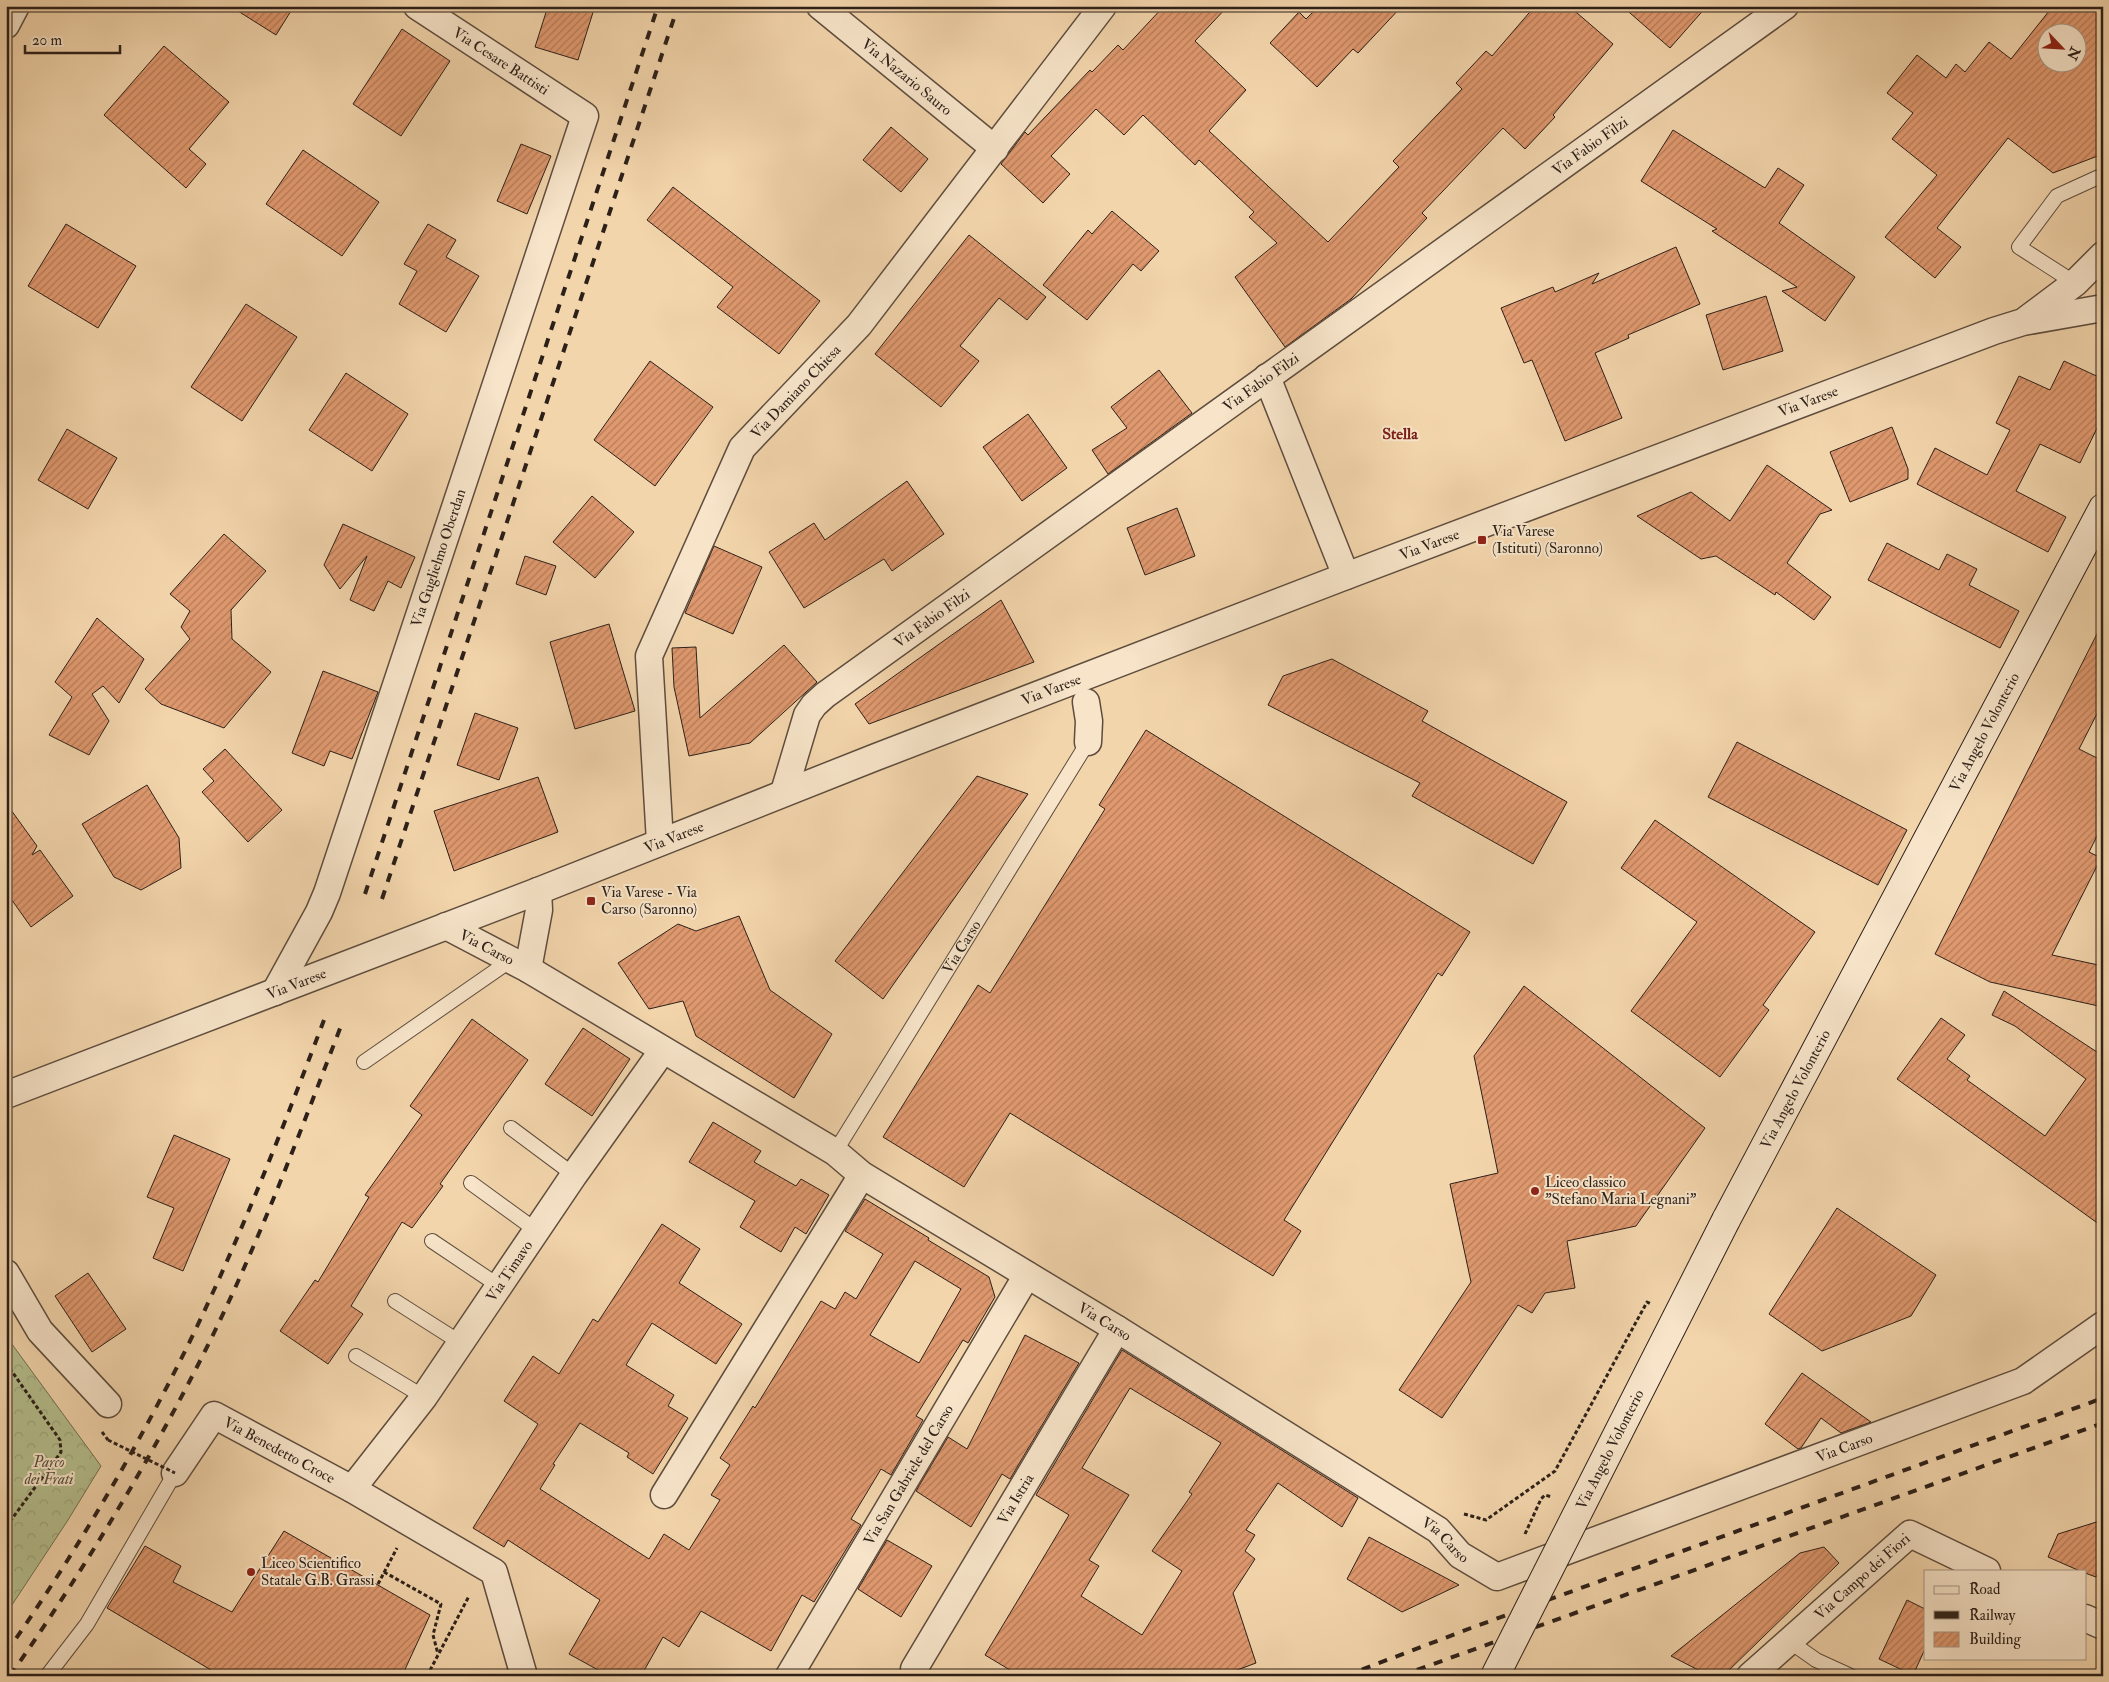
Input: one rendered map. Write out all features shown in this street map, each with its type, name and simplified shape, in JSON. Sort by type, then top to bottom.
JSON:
[{"type":"street","points":[[6,25],[16,6]]},
{"type":"street","name":"Via Cesare Battisti","points":[[417,6],[585,116]]},
{"type":"street","name":"Via Nazario Sauro","points":[[820,6],[995,149]]},
{"type":"street","name":"Via Damiano Chiesa","points":[[660,842],[649,656],[742,448],[859,325],[1103,6]]},
{"type":"street","name":"Via Fabio Filzi","points":[[784,792],[807,715],[825,695],[1785,6]]},
{"type":"street","name":"Via Guglielmo Oberdan","points":[[275,992],[327,893],[585,116]]},
{"type":"street","points":[[2023,322],[2075,283],[2103,255]]},
{"type":"street","name":"Via Varese","points":[[6,1095],[538,891],[784,792],[1346,576],[2023,322],[2103,308]]},
{"type":"street","points":[[1267,377],[1346,576]]},
{"type":"street","name":"Via Angelo Volonterio","points":[[1495,1676],[1726,1220],[2100,522]]},
{"type":"street","points":[[1086,702],[1089,721],[1088,742]]},
{"type":"street","name":"Via Carso","points":[[520,964],[539,910],[538,891]]},
{"type":"street","name":"Via Carso","points":[[446,926],[520,964],[834,1152],[862,1175],[1117,1329],[1438,1530],[1460,1555],[1497,1577],[2023,1381],[2103,1325]]},
{"type":"street","name":"Via Timavo","points":[[352,1489],[424,1397],[574,1175],[663,1050]]},
{"type":"street","points":[[664,1495],[862,1175]]},
{"type":"street","points":[[6,1273],[40,1331],[108,1404]]},
{"type":"street","name":"Via San Gabriele del Carso","points":[[789,1676],[1027,1275]]},
{"type":"street","name":"Via Istria","points":[[914,1669],[1117,1329]]},
{"type":"street","name":"Via Benedetto Croce","points":[[175,1473],[214,1415],[352,1489],[494,1572],[524,1676]]},
{"type":"street","name":"Via Campo dei Fiori","points":[[1750,1676],[1910,1534],[1985,1570]]},
{"type":"street","points":[[2086,1618],[2103,1626]]},
{"type":"lane","points":[[2075,283],[2019,246],[2057,196],[2103,175]]},
{"type":"lane","name":"Via Carso","points":[[834,1152],[1088,742]]},
{"type":"lane","points":[[364,1062],[520,964]]},
{"type":"lane","points":[[511,1128],[574,1175]]},
{"type":"lane","points":[[471,1184],[537,1231]]},
{"type":"lane","points":[[432,1241],[500,1286]]},
{"type":"lane","points":[[395,1301],[461,1343]]},
{"type":"lane","points":[[356,1356],[424,1397]]},
{"type":"lane","name":"Via Benedetto Croce","points":[[47,1676],[87,1624],[175,1473]]},
{"type":"lane","points":[[1789,1642],[1816,1660],[1851,1676]]},
{"type":"path","points":[[1438,1530],[1464,1514],[1486,1520],[1555,1471],[1647,1302]]},
{"type":"path","points":[[6,1363],[60,1440],[61,1452],[6,1527]]},
{"type":"path","points":[[108,1440],[175,1473]]},
{"type":"path","points":[[1541,1499],[1545,1495],[1557,1498]]},
{"type":"path","points":[[378,1584],[391,1559]]},
{"type":"path","points":[[427,1676],[484,1567]]},
{"type":"path","points":[[384,1572],[441,1604],[433,1635],[438,1654]]},
{"type":"green space","name":"Parco dei Frati","points":[[6,1336],[101,1466],[6,1614]]},
{"type":"building","points":[[230,6],[294,6],[276,35]]},
{"type":"building","points":[[548,6],[595,6],[578,60],[535,47]]},
{"type":"building","points":[[1164,6],[1228,6],[1195,41],[1246,90],[1209,131],[1328,242],[1399,167],[1393,161],[1462,89],[1456,83],[1486,51],[1492,56],[1535,6],[1569,6],[1613,44],[1553,115],[1555,117],[1525,149],[1503,128],[1422,213],[1427,218],[1351,299],[1285,347],[1235,277],[1277,243],[1249,217],[1254,212],[1199,160],[1195,165],[1143,115],[1124,135],[1096,109],[1051,156],[1070,174],[1043,203],[1001,164],[1025,132],[1028,135],[1090,70],[1092,72],[1118,45],[1123,50]]},
{"type":"building","points":[[1319,6],[1402,6],[1358,53],[1353,49],[1317,87],[1270,43],[1299,12],[1306,19]]},
{"type":"building","points":[[1622,6],[1707,6],[1670,48]]},
{"type":"building","points":[[2053,6],[2103,6],[2103,154],[2053,173],[2008,138],[1937,228],[1961,247],[1935,278],[1885,237],[1937,175],[1892,139],[1913,113],[1887,93],[1917,55],[1946,78],[1956,64],[1965,72],[1989,42],[2011,59],[2036,27],[2036,72],[2086,72],[2086,22],[2040,22]]},
{"type":"building","points":[[402,29],[450,61],[401,136],[353,104]]},
{"type":"building","points":[[164,46],[229,102],[189,149],[206,164],[186,188],[104,115]]},
{"type":"building","points":[[891,127],[928,159],[901,192],[863,160]]},
{"type":"building","points":[[1673,130],[1765,188],[1778,168],[1804,185],[1779,223],[1855,277],[1825,321],[1782,291],[1797,287],[1712,231],[1717,229],[1641,181]]},
{"type":"building","points":[[521,144],[551,156],[527,214],[497,201]]},
{"type":"building","points":[[303,150],[379,202],[342,256],[266,204]]},
{"type":"building","points":[[673,187],[820,301],[779,354],[717,307],[733,287],[647,220]]},
{"type":"building","points":[[1112,211],[1159,251],[1141,271],[1133,264],[1087,320],[1043,285],[1088,230],[1092,234]]},
{"type":"building","points":[[66,224],[136,266],[98,328],[28,286]]},
{"type":"building","points":[[428,224],[456,240],[446,257],[479,276],[446,332],[399,304],[417,271],[404,264]]},
{"type":"building","points":[[969,235],[1046,297],[1027,320],[999,298],[960,346],[979,361],[941,407],[875,354]]},
{"type":"building","points":[[1676,247],[1700,304],[1628,335],[1629,338],[1595,353],[1622,418],[1565,441],[1532,360],[1524,363],[1501,308],[1553,287],[1555,292],[1599,273],[1592,284]]},
{"type":"building","points":[[1766,296],[1783,351],[1723,370],[1706,315]]},
{"type":"building","points":[[246,304],[297,337],[242,421],[191,387]]},
{"type":"building","points":[[650,361],[713,407],[655,486],[594,440]]},
{"type":"building","points":[[2064,361],[2103,379],[2103,416],[2080,463],[2040,444],[2016,491],[2066,517],[2048,552],[1917,484],[1935,448],[1987,475],[2010,430],[1996,423],[2019,376],[2050,390]]},
{"type":"building","points":[[1159,370],[1192,413],[1108,474],[1092,450],[1127,428],[1111,407]]},
{"type":"building","points":[[346,373],[408,414],[372,471],[309,430]]},
{"type":"building","points":[[1028,414],[1067,468],[1022,501],[983,447]]},
{"type":"building","points":[[1892,427],[1908,469],[1908,479],[1850,502],[1830,452]]},
{"type":"building","points":[[67,429],[117,458],[88,509],[38,480]]},
{"type":"building","points":[[1767,465],[1832,510],[1820,514],[1787,563],[1831,597],[1814,620],[1776,592],[1775,595],[1716,556],[1701,559],[1637,516],[1691,492],[1730,521]]},
{"type":"building","points":[[907,481],[944,534],[892,571],[884,559],[804,608],[769,552],[814,523],[825,540]]},
{"type":"building","points":[[592,496],[634,532],[595,578],[553,542]]},
{"type":"building","points":[[1177,508],[1195,556],[1145,575],[1127,528]]},
{"type":"building","points":[[343,524],[415,557],[401,588],[388,581],[374,611],[350,600],[367,556],[340,589],[324,565]]},
{"type":"building","points":[[224,534],[266,571],[231,610],[232,639],[271,672],[224,728],[161,704],[145,689],[190,639],[181,627],[190,611],[170,594]]},
{"type":"building","points":[[1887,543],[1939,570],[1947,554],[1977,569],[1969,585],[2019,611],[2000,648],[1868,580]]},
{"type":"building","points":[[714,546],[762,567],[733,634],[685,613]]},
{"type":"building","points":[[525,556],[556,566],[546,595],[516,584]]},
{"type":"building","points":[[1001,600],[1034,662],[869,724],[855,704]]},
{"type":"building","points":[[97,618],[144,659],[119,703],[103,686],[92,694],[109,721],[89,755],[49,735],[72,697],[55,682]]},
{"type":"building","points":[[2103,622],[2103,702],[2079,749],[2103,761],[2103,824],[2089,852],[2101,858],[2052,955],[2103,966],[2103,1007],[1990,982],[1935,954]]},
{"type":"building","points":[[609,624],[635,711],[575,729],[550,642]]},
{"type":"building","points":[[784,645],[817,682],[750,743],[689,756],[674,687],[672,648],[696,647],[700,718]]},
{"type":"building","points":[[1332,659],[1428,711],[1422,721],[1567,802],[1533,864],[1412,796],[1420,783],[1268,705],[1283,676]]},
{"type":"building","points":[[323,671],[378,692],[352,759],[330,751],[324,766],[292,753]]},
{"type":"building","points":[[475,713],[518,728],[499,780],[457,765]]},
{"type":"building","points":[[1146,730],[1470,932],[1442,976],[1438,973],[1284,1220],[1301,1231],[1273,1276],[1010,1113],[964,1187],[883,1137],[978,985],[990,993],[1105,809],[1099,805]]},
{"type":"building","points":[[1737,742],[1907,830],[1878,885],[1708,797]]},
{"type":"building","points":[[225,749],[282,810],[248,842],[202,792],[214,781],[203,769]]},
{"type":"building","points":[[977,776],[1028,794],[883,999],[835,961]]},
{"type":"building","points":[[538,777],[558,832],[454,871],[434,811]]},
{"type":"building","points":[[147,785],[179,838],[181,868],[141,890],[114,877],[82,824]]},
{"type":"building","points":[[6,803],[37,846],[32,855],[40,850],[73,896],[31,927],[9,896],[6,900]]},
{"type":"building","points":[[1655,820],[1815,932],[1763,1005],[1769,1010],[1720,1077],[1631,1011],[1697,922],[1621,868]]},
{"type":"building","points":[[739,916],[770,990],[832,1034],[794,1098],[696,1036],[683,1001],[649,1009],[618,963],[678,924],[696,931]]},
{"type":"building","points":[[1524,986],[1705,1128],[1636,1226],[1567,1241],[1575,1288],[1545,1293],[1532,1313],[1518,1305],[1442,1418],[1399,1390],[1471,1282],[1450,1184],[1498,1173],[1474,1056]]},
{"type":"building","points":[[2004,991],[2103,1056],[2103,1227],[1897,1079],[1941,1018],[1965,1035],[1947,1059],[1970,1076],[1967,1080],[2045,1136],[2086,1079],[2015,1026],[1992,1015]]},
{"type":"building","points":[[472,1019],[528,1060],[440,1184],[443,1186],[412,1228],[402,1222],[351,1306],[363,1314],[328,1364],[280,1331],[315,1280],[318,1282],[369,1197],[365,1195],[422,1115],[410,1106]]},
{"type":"building","points":[[583,1028],[630,1059],[592,1116],[545,1084]]},
{"type":"building","points":[[713,1122],[761,1151],[754,1162],[796,1186],[801,1179],[829,1195],[806,1234],[795,1227],[781,1252],[740,1227],[755,1201],[689,1162]]},
{"type":"building","points":[[174,1135],[230,1159],[183,1271],[153,1258],[174,1208],[147,1197]]},
{"type":"building","points":[[865,1199],[989,1277],[995,1297],[968,1343],[963,1340],[916,1416],[923,1420],[891,1475],[881,1469],[851,1519],[861,1525],[814,1602],[802,1595],[771,1651],[701,1611],[679,1647],[663,1637],[641,1676],[609,1676],[569,1654],[600,1600],[508,1540],[504,1547],[473,1528],[538,1424],[504,1401],[533,1356],[559,1374],[593,1319],[598,1322],[662,1224],[700,1249],[679,1283],[742,1324],[716,1364],[652,1323],[626,1365],[674,1395],[668,1406],[688,1418],[653,1474],[627,1457],[629,1453],[580,1423],[553,1464],[555,1465],[540,1489],[649,1559],[664,1534],[689,1550],[720,1500],[711,1495],[730,1465],[720,1458],[753,1406],[755,1408],[821,1301],[835,1309],[845,1292],[856,1299],[883,1254],[845,1231]],"holes":[[[915,1261],[961,1289],[919,1363],[870,1335]]]},
{"type":"building","points":[[1837,1208],[1936,1275],[1911,1316],[1822,1351],[1769,1314]]},
{"type":"building","points":[[88,1273],[126,1329],[92,1352],[55,1296]]},
{"type":"building","points":[[1025,1335],[1079,1363],[1010,1479],[1002,1474],[971,1527],[916,1491],[948,1437],[967,1449]]},
{"type":"building","points":[[1122,1350],[1358,1498],[1342,1527],[1278,1483],[1246,1530],[1255,1535],[1245,1551],[1255,1559],[1233,1593],[1256,1663],[1221,1676],[1020,1676],[985,1655],[1069,1515],[1036,1495]],"holes":[[[1130,1388],[1221,1443],[1189,1492],[1192,1494],[1152,1551],[1182,1571],[1142,1635],[1081,1596],[1099,1566],[1089,1560],[1129,1495],[1082,1468]]]},
{"type":"building","points":[[1802,1373],[1871,1422],[1841,1433],[1821,1418],[1801,1448],[1798,1449],[1765,1424]]},
{"type":"building","points":[[2103,1520],[2103,1563],[2096,1577],[2086,1573],[2086,1570],[2078,1570],[2048,1557],[2058,1534]]},
{"type":"building","points":[[284,1531],[430,1615],[402,1676],[221,1676],[107,1608],[145,1546],[181,1566],[173,1582],[232,1612]]},
{"type":"building","points":[[1369,1537],[1459,1585],[1402,1612],[1347,1579]]},
{"type":"building","points":[[887,1540],[932,1566],[901,1617],[858,1589]]},
{"type":"building","points":[[1824,1547],[1839,1563],[1723,1676],[1710,1676],[1671,1656],[1800,1553]]},
{"type":"building","points":[[1907,1600],[1924,1608],[1924,1651],[1913,1675],[1879,1659]]},
{"type":"railway","points":[[365,894],[658,6]]},
{"type":"railway","points":[[382,899],[678,6]]},
{"type":"railway","points":[[6,1653],[81,1539],[127,1461],[170,1381],[209,1301],[244,1222],[324,1020]]},
{"type":"railway","points":[[10,1676],[114,1516],[162,1433],[206,1349],[243,1270],[294,1149],[341,1026]]},
{"type":"railway","points":[[1345,1676],[1471,1628],[2103,1398]]},
{"type":"railway","points":[[1400,1676],[2103,1423]]},
{"type":"place","name":"Via Varese (Istituti) (Saronno)","points":[[1482,540]]},
{"type":"place","name":"Via Varese - Via Carso (Saronno)","points":[[591,901]]},
{"type":"place","name":"Liceo classico \"Stefano Maria Legnani\"","points":[[1535,1191]]},
{"type":"place","name":"Liceo Scientifico Statale G.B. Grassi","points":[[251,1572]]},
{"type":"district","name":"Stella","points":[[1400,433]]}]
